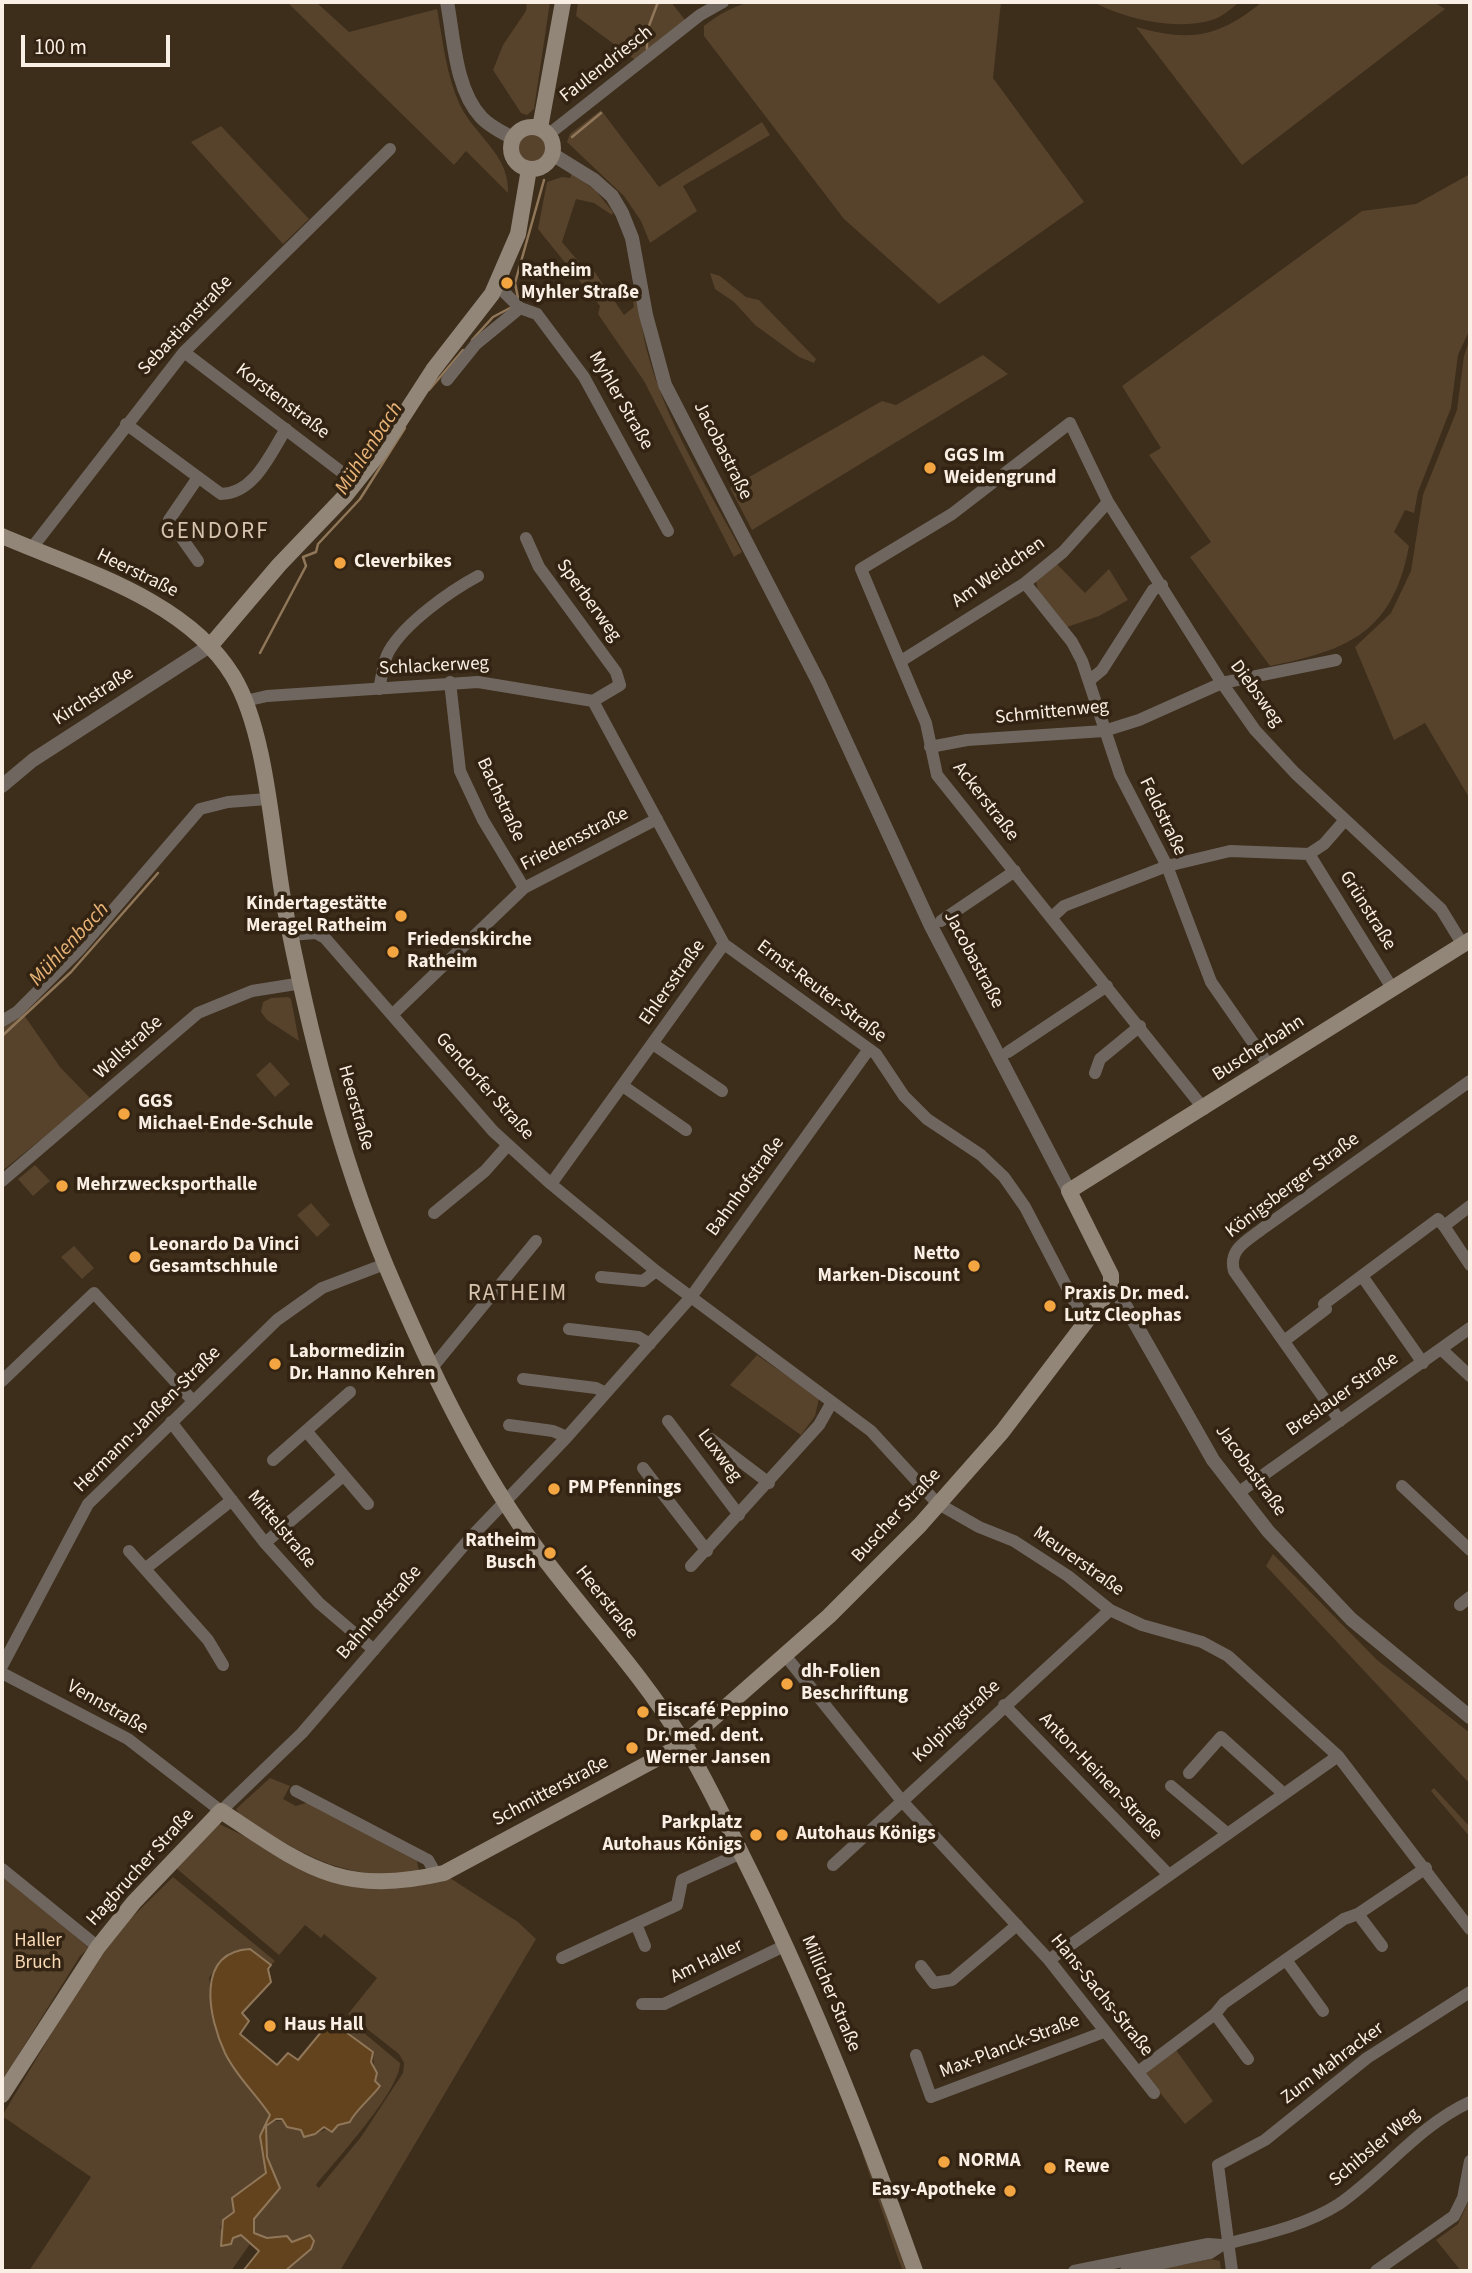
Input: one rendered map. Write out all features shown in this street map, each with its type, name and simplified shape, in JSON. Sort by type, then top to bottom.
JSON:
[{"type":"main road","points":[[544,131],[523,129],[513,138],[513,156],[521,166],[529,169],[543,166],[552,154],[544,131],[563,2]]},
{"type":"main road","points":[[211,645],[356,483],[418,390],[497,285],[518,234],[529,169]]},
{"type":"main road","name":"Heerstraße","points":[[2,536],[168,612],[211,645],[237,683],[245,701],[267,799],[290,935],[302,983],[360,1201],[385,1264],[432,1369],[505,1502],[540,1554],[637,1675],[684,1744]]},
{"type":"main road","name":"Buscherbahn","points":[[1069,1191],[1467,942]]},
{"type":"main road","name":"Jacobastraße","points":[[1069,1191],[1111,1275],[1111,1288]]},
{"type":"main road","name":"Buscher Straße","points":[[684,1744],[857,1589],[920,1525],[1002,1432],[1111,1288]]},
{"type":"main road","name":"Millicher Straße","points":[[684,1744],[786,1945],[846,2085],[915,2271]]},
{"type":"main road","name":"Schmitterstraße","points":[[221,1811],[300,1864],[348,1879],[378,1883],[436,1874],[493,1847],[684,1744]]},
{"type":"main road","name":"Hagbrucher Straße","points":[[2,2095],[98,1947],[134,1902],[221,1811]]},
{"type":"street","points":[[447,2],[461,73],[470,100],[488,124],[513,138]]},
{"type":"street","name":"Faulendriesch","points":[[544,131],[700,15],[723,2]]},
{"type":"street","name":"Sebastianstraße","points":[[32,549],[184,352],[390,149]]},
{"type":"street","name":"Jacobastraße","points":[[552,154],[594,180],[612,196],[622,213],[632,238],[646,315],[665,385],[819,683],[931,926],[1069,1191]]},
{"type":"street","name":"Myhler Straße","points":[[497,285],[520,308],[537,314],[584,377],[668,530]]},
{"type":"street","points":[[447,380],[476,344],[520,308]]},
{"type":"street","name":"Korstenstraße","points":[[184,352],[356,483]]},
{"type":"street","name":"Diebsweg","points":[[861,569],[952,514],[1070,423],[1108,502],[1222,683],[1255,730],[1295,773],[1441,909],[1467,942]]},
{"type":"street","points":[[126,424],[197,479],[221,494],[239,492],[249,485],[286,429]]},
{"type":"street","points":[[197,479],[169,520],[198,561]]},
{"type":"street","name":"Am Weidchen","points":[[901,661],[1025,583],[1063,552],[1108,502]]},
{"type":"street","name":"Sperberweg","points":[[526,538],[539,567],[616,672],[620,685],[593,701]]},
{"type":"street","name":"Ackerstraße","points":[[861,569],[926,723],[937,775],[1204,1109]]},
{"type":"street","points":[[379,689],[388,652],[403,634],[456,587],[478,576]]},
{"type":"street","name":"Feldstraße","points":[[1025,583],[1072,642],[1090,680],[1120,775],[1167,866],[1211,982],[1270,1067]]},
{"type":"street","points":[[1090,680],[1102,670],[1153,590],[1162,585]]},
{"type":"street","name":"Kirchstraße","points":[[2,786],[33,760],[211,645]]},
{"type":"street","name":"Schmittenweg","points":[[930,747],[967,740],[1104,731],[1139,720],[1222,683],[1336,660]]},
{"type":"street","name":"Schlackerweg","points":[[245,701],[267,696],[450,682],[508,684],[593,701]]},
{"type":"street","name":"Bachstraße","points":[[450,682],[460,771],[484,820],[524,888]]},
{"type":"street","name":"Ernst-Reuter-Straße","points":[[593,701],[724,944],[869,1049],[904,1096],[927,1119],[981,1156],[1010,1183],[1086,1319]]},
{"type":"street","points":[[2,1021],[17,1012],[78,951],[200,810],[228,802],[267,799]]},
{"type":"street","name":"Friedensstraße","points":[[393,1014],[524,888],[657,819]]},
{"type":"street","points":[[1051,918],[1064,906],[1167,866],[1230,851],[1309,854],[1324,844],[1345,820]]},
{"type":"street","name":"Grünstraße","points":[[1309,854],[1392,988]]},
{"type":"street","points":[[941,921],[1015,872]]},
{"type":"street","name":"Gendorfer Straße","points":[[290,935],[316,933],[326,938],[508,1145],[551,1185],[691,1297]]},
{"type":"street","name":"Ehlersstraße","points":[[551,1185],[724,944]]},
{"type":"street","name":"Wallstraße","points":[[2,1181],[198,1013],[252,991],[302,983]]},
{"type":"street","points":[[1008,1052],[1107,986]]},
{"type":"street","points":[[1095,1073],[1100,1059],[1140,1026]]},
{"type":"street","name":"Ehlersstraße","points":[[653,1044],[722,1091]]},
{"type":"street","name":"Bahnhofstraße","points":[[221,1811],[302,1733],[472,1535],[566,1437],[691,1297],[869,1049]]},
{"type":"street","name":"Königsberger Straße","points":[[1340,1421],[1234,1270],[1233,1256],[1237,1248],[1470,1081]]},
{"type":"street","points":[[623,1086],[686,1130]]},
{"type":"street","points":[[435,1213],[485,1171],[508,1145]]},
{"type":"street","points":[[1444,1226],[1470,1206]]},
{"type":"street","points":[[1284,1341],[1326,1309],[1324,1304],[1438,1219],[1470,1265]]},
{"type":"street","points":[[432,1369],[536,1241]]},
{"type":"street","name":"Hermann-Janßen-Straße","points":[[2,1666],[88,1504],[193,1401],[297,1305],[322,1288],[385,1264]]},
{"type":"street","points":[[601,1277],[643,1281],[656,1271]]},
{"type":"street","points":[[1362,1276],[1423,1363]]},
{"type":"street","name":"Jacobastraße","points":[[1111,1288],[1122,1300],[1199,1437],[1238,1493],[1300,1568],[1376,1642],[1470,1717]]},
{"type":"street","points":[[2,1381],[94,1293],[193,1401]]},
{"type":"street","name":"Meurerstraße","points":[[691,1297],[871,1432],[937,1503],[979,1527],[1014,1541],[1068,1576],[1110,1610],[1142,1626],[1202,1642],[1228,1656],[1338,1756],[1408,1849],[1426,1868]]},
{"type":"street","name":"Breslauer Straße","points":[[1238,1493],[1470,1328]]},
{"type":"street","points":[[569,1329],[638,1337],[650,1345]]},
{"type":"street","points":[[1441,1349],[1470,1376]]},
{"type":"street","points":[[523,1379],[596,1388],[606,1393]]},
{"type":"street","points":[[273,1460],[350,1392]]},
{"type":"street","name":"Luxweg","points":[[691,1566],[819,1425],[832,1402]]},
{"type":"street","name":"Luxweg","points":[[668,1420],[739,1515]]},
{"type":"street","name":"Mittelstraße","points":[[171,1422],[265,1543],[318,1604],[374,1650]]},
{"type":"street","points":[[509,1424],[553,1431],[566,1437]]},
{"type":"street","points":[[307,1432],[368,1504]]},
{"type":"street","name":"Luxweg","points":[[712,1439],[769,1483]]},
{"type":"street","points":[[643,1468],[707,1551]]},
{"type":"street","points":[[265,1543],[343,1476]]},
{"type":"street","points":[[1402,1486],[1470,1550]]},
{"type":"street","points":[[146,1568],[232,1500]]},
{"type":"street","points":[[129,1551],[208,1640],[223,1665]]},
{"type":"street","name":"Kolpingstraße","points":[[833,1864],[1110,1610]]},
{"type":"street","name":"Hans-Sachs-Straße","points":[[784,1654],[902,1801],[1049,1960],[1154,2093]]},
{"type":"street","name":"Vennstraße","points":[[2,1673],[128,1739],[221,1811]]},
{"type":"street","name":"Anton-Heinen-Straße","points":[[1004,1705],[1169,1875]]},
{"type":"street","points":[[1189,1773],[1221,1737],[1284,1794]]},
{"type":"street","points":[[1049,1960],[1338,1756]]},
{"type":"street","points":[[1171,1786],[1228,1834]]},
{"type":"street","points":[[296,1791],[428,1860],[436,1874]]},
{"type":"street","points":[[562,1958],[677,1905],[682,1880],[741,1853]]},
{"type":"street","points":[[2,1868],[98,1947]]},
{"type":"street","points":[[1138,2072],[1215,2014],[1224,2003],[1344,1919],[1358,1914],[1426,1868],[1470,1929]]},
{"type":"street","points":[[1358,1914],[1382,1946]]},
{"type":"street","points":[[636,1924],[645,1946]]},
{"type":"street","points":[[921,1966],[934,1983],[952,1980],[1017,1925]]},
{"type":"street","name":"Am Haller","points":[[642,2004],[664,2004],[786,1945]]},
{"type":"street","points":[[1286,1961],[1323,2011]]},
{"type":"street","name":"Zum Mahracker","points":[[1226,2244],[1218,2165],[1265,2140],[1367,2058],[1470,1992]]},
{"type":"street","points":[[1215,2014],[1248,2059]]},
{"type":"street","name":"Max-Planck-Straße","points":[[916,2055],[931,2097],[1104,2032]]},
{"type":"street","name":"Schibsler Weg","points":[[1126,2271],[1210,2252],[1226,2244],[1286,2227],[1336,2205],[1361,2187],[1409,2141],[1470,2102]]},
{"type":"street","points":[[1376,2271],[1454,2216],[1463,2198],[1470,2161]]},
{"type":"street","name":"Schibsler Weg","points":[[1074,2271],[1208,2244],[1226,2244]]},
{"type":"street","points":[[1226,2244],[1232,2271]]},
{"type":"green space","points":[[287,2],[316,2],[349,32],[437,9],[455,94],[466,116],[498,157],[507,180],[508,193],[466,151],[454,165]]},
{"type":"green space","points":[[527,2],[550,2],[534,109],[527,115],[521,113],[493,70],[503,45],[526,11]]},
{"type":"green space","points":[[578,2],[671,2],[689,25],[642,65],[576,16]]},
{"type":"green space","points":[[750,2],[1001,2],[993,78],[1084,202],[939,304],[844,219],[704,36],[704,26],[720,14]]},
{"type":"green space","points":[[1093,2],[1240,2],[1216,19],[1198,23],[1167,24],[1120,14]]},
{"type":"green space","points":[[1262,2],[1434,2],[1445,9],[1242,165],[1136,27],[1172,34],[1203,34],[1231,23]]},
{"type":"green space","points":[[601,110],[659,187],[762,122],[770,135],[683,186],[697,211],[650,243],[641,221],[624,196],[567,142],[570,134]]},
{"type":"green space","points":[[221,126],[309,219],[283,244],[191,142]]},
{"type":"green space","points":[[532,133],[543,137],[547,148],[543,159],[532,163],[521,159],[517,148],[521,137]]},
{"type":"green space","points":[[572,173],[596,191],[613,212],[612,215],[594,203],[576,199],[562,242],[589,274],[594,271],[624,315],[634,307],[631,291],[637,292],[645,344],[655,377],[688,454],[742,552],[734,557],[644,381],[598,314],[600,306],[538,229],[547,182],[562,177],[570,178]]},
{"type":"green space","points":[[1470,174],[1470,329],[1458,355],[1451,408],[1418,492],[1414,513],[1405,510],[1394,532],[1409,546],[1402,575],[1392,599],[1379,618],[1363,632],[1323,653],[1270,666],[1190,557],[1211,542],[1149,455],[1161,448],[1122,386],[1362,211],[1416,204]]},
{"type":"green space","points":[[710,273],[720,276],[746,297],[759,300],[816,359],[814,363],[799,357],[755,325],[734,302],[715,289]]},
{"type":"green space","points":[[1470,338],[1470,799],[1425,723],[1394,740],[1355,647],[1391,613],[1411,571],[1423,495],[1457,410],[1464,356]]},
{"type":"green space","points":[[983,355],[1008,374],[752,530],[730,488],[882,401],[896,405]]},
{"type":"green space","points":[[1056,563],[1085,593],[1109,569],[1128,600],[1099,616],[1067,627],[1038,591],[1036,581]]},
{"type":"green space","points":[[271,998],[291,999],[299,1041],[267,1020],[261,1012],[263,1002]]},
{"type":"green space","points":[[24,1015],[60,1067],[91,1099],[2,1171],[2,1028]]},
{"type":"green space","points":[[270,1062],[290,1084],[275,1097],[256,1075]]},
{"type":"green space","points":[[35,1165],[50,1181],[33,1196],[18,1179]]},
{"type":"green space","points":[[311,1203],[330,1225],[317,1237],[297,1215]]},
{"type":"green space","points":[[74,1246],[94,1268],[82,1279],[61,1257]]},
{"type":"green space","points":[[757,1355],[819,1398],[815,1416],[801,1435],[730,1385]]},
{"type":"green space","points":[[1273,1554],[1377,1660],[1470,1733],[1470,1784],[1266,1566]]},
{"type":"green space","points":[[270,1778],[290,1786],[283,1799],[296,1806],[309,1802],[417,1861],[419,1872],[392,1874],[345,1869],[303,1853],[240,1815],[236,1809]]},
{"type":"green space","points":[[1434,1788],[1470,1827],[1470,1837],[1431,1791]]},
{"type":"green space","points":[[215,1822],[328,1876],[450,1878],[518,1922],[536,1939],[340,2271],[285,2271],[311,2249],[301,2239],[292,2242],[287,2236],[266,2238],[254,2234],[254,2219],[279,2188],[267,2157],[266,2126],[277,2121],[288,2122],[307,2137],[350,2122],[379,2086],[375,2081],[373,2052],[339,2027],[346,2018],[400,2063],[390,2090],[365,2126],[316,2185],[319,2188],[361,2137],[403,2073],[404,2063],[399,2054],[348,2014],[377,1978],[324,1934],[321,1938],[305,1925],[279,1955],[176,1868]]},
{"type":"green space","name":"Haller Bruch","points":[[2,1874],[89,1948],[80,1956],[2,2081]]},
{"type":"green space","points":[[173,1877],[275,1961],[271,1965],[256,1953],[236,1953],[218,1964],[209,1978],[218,2033],[225,2053],[270,2115],[260,2143],[266,2173],[232,2198],[234,2212],[223,2220],[220,2228],[233,2238],[241,2235],[250,2244],[231,2271],[29,2271],[91,2177],[2,2116],[85,1978],[123,1926]]},
{"type":"green space","points":[[1176,2050],[1213,2101],[1185,2124],[1145,2074]]},
{"type":"green space","points":[[862,2152],[867,2156],[906,2271],[903,2271],[899,2261]]},
{"type":"green space","points":[[1470,2198],[1470,2271],[1461,2271],[1436,2240],[1458,2224]]},
{"type":"green space","points":[[1211,2259],[1220,2261],[1221,2271],[1152,2271]]},
{"type":"shaded area","points":[[250,1949],[271,1965],[268,1969],[271,1982],[242,2013],[249,2021],[240,2034],[277,2065],[288,2053],[298,2060],[327,2025],[339,2027],[373,2052],[371,2062],[377,2073],[375,2081],[380,2086],[350,2122],[338,2125],[332,2132],[324,2127],[315,2134],[304,2137],[301,2130],[287,2127],[282,2119],[276,2119],[266,2126],[267,2157],[280,2188],[254,2219],[254,2233],[267,2238],[287,2236],[292,2242],[310,2235],[314,2241],[311,2249],[285,2271],[243,2271],[259,2251],[241,2235],[233,2238],[231,2244],[221,2246],[223,2220],[234,2212],[232,2198],[266,2173],[260,2136],[270,2115],[225,2053],[211,2006],[213,1974],[220,1962],[232,1953]]},
{"type":"waterway","name":"Mühlenbach","points":[[647,49],[647,31],[658,2]]},
{"type":"waterway","name":"Mühlenbach","points":[[572,137],[601,113]]},
{"type":"waterway","name":"Mühlenbach","points":[[518,298],[515,283],[544,180]]},
{"type":"waterway","name":"Mühlenbach","points":[[472,340],[493,317],[510,308]]},
{"type":"waterway","name":"Mühlenbach","points":[[429,390],[463,350]]},
{"type":"waterway","name":"Mühlenbach","points":[[260,653],[306,566],[303,557],[316,552],[318,544],[360,499],[405,428]]},
{"type":"waterway","name":"Mühlenbach","points":[[2,1036],[71,972],[158,873]]},
{"type":"place","name":"Ratheim Myhler Straße","points":[[507,283]]},
{"type":"place","name":"GGS Im Weidengrund","points":[[930,468]]},
{"type":"place","name":"Cleverbikes","points":[[340,563]]},
{"type":"place","name":"Kindertagestätte Meragel Ratheim","points":[[401,916]]},
{"type":"place","name":"Friedenskirche Ratheim","points":[[393,952]]},
{"type":"place","name":"GGS Michael-Ende-Schule","points":[[124,1114]]},
{"type":"place","name":"Mehrzwecksporthalle","points":[[62,1186]]},
{"type":"place","name":"Leonardo Da Vinci Gesamtschhule","points":[[135,1257]]},
{"type":"place","name":"Netto Marken-Discount","points":[[974,1266]]},
{"type":"place","name":"Praxis Dr. med. Lutz Cleophas","points":[[1050,1306]]},
{"type":"place","name":"Labormedizin Dr. Hanno Kehren","points":[[275,1364]]},
{"type":"place","name":"PM Pfennings","points":[[554,1489]]},
{"type":"place","name":"Ratheim Busch","points":[[550,1553]]},
{"type":"place","name":"dh-Folien Beschriftung","points":[[787,1684]]},
{"type":"place","name":"Eiscafé Peppino","points":[[643,1712]]},
{"type":"place","name":"Dr. med. dent. Werner Jansen","points":[[632,1748]]},
{"type":"place","name":"Parkplatz Autohaus Königs","points":[[756,1835]]},
{"type":"place","name":"Autohaus Königs","points":[[782,1835]]},
{"type":"place","name":"Haus Hall","points":[[270,2026]]},
{"type":"place","name":"NORMA","points":[[944,2162]]},
{"type":"place","name":"Rewe","points":[[1050,2168]]},
{"type":"place","name":"Easy-Apotheke","points":[[1010,2191]]},
{"type":"district","name":"GENDORF","points":[[215,533]]},
{"type":"district","name":"RATHEIM","points":[[518,1295]]}]
